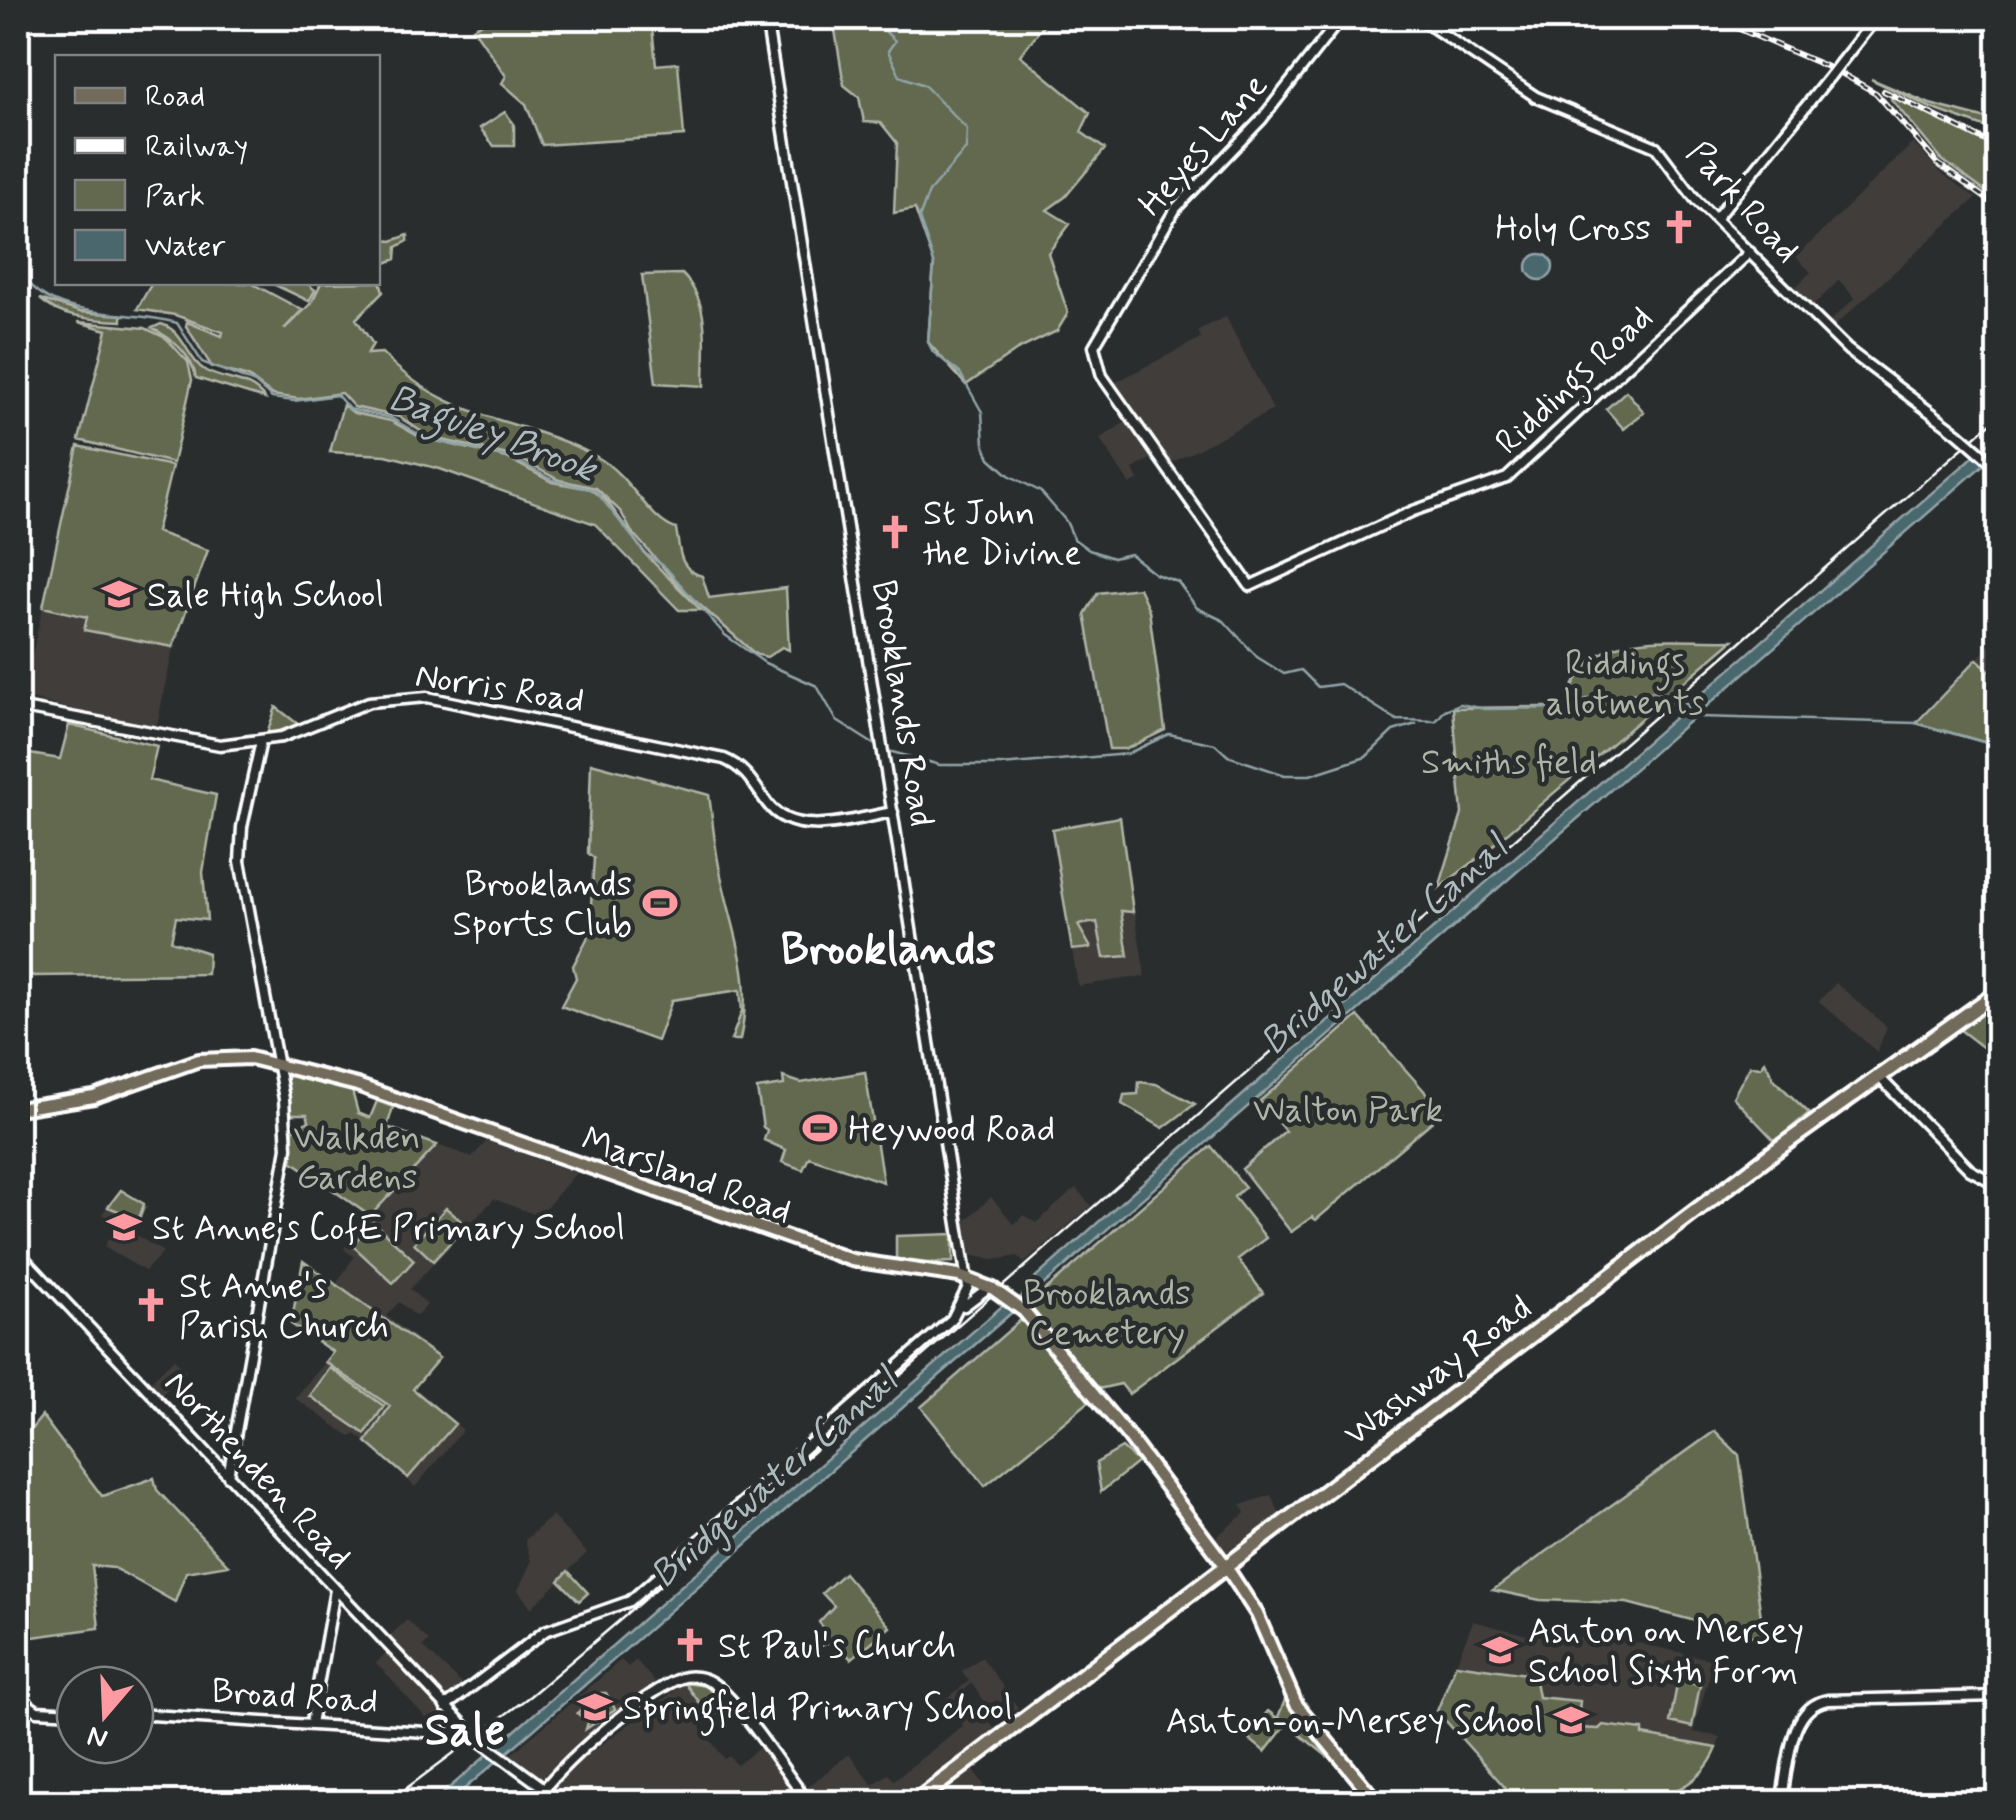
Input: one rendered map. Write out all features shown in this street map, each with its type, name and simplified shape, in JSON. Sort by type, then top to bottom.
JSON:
[{"type":"highway","name":"Washway Road","points":[[915,1802],[1224,1565],[1998,992]]},
{"type":"main road","points":[[259,1060],[275,1050]]},
{"type":"main road","name":"Marsland Road","points":[[18,1109],[94,1098],[199,1060],[235,1056],[259,1060],[357,1085],[852,1260],[969,1278],[1024,1311],[1129,1437],[1256,1614],[1296,1704],[1377,1802]]},
{"type":"main road","points":[[280,1078],[295,1068]]},
{"type":"street","name":"Brooklands Road","points":[[766,18],[969,1278]]},
{"type":"street","name":"Heyes Lane","points":[[1250,586],[1097,367],[1097,338],[1171,215],[1266,116],[1341,18]]},
{"type":"street","name":"Park Road","points":[[1419,18],[1528,92],[1656,147],[1716,218],[1854,355],[1998,467]]},
{"type":"street","points":[[1716,218],[1876,18]]},
{"type":"street","name":"Riddings Road","points":[[1250,586],[1413,511],[1479,491],[1510,476],[1750,252]]},
{"type":"street","name":"Norris Road","points":[[18,707],[186,742],[262,742],[370,702],[410,696],[445,699],[724,759],[746,773],[774,812],[795,822],[811,824],[893,812]]},
{"type":"street","points":[[228,1476],[287,1160],[278,1064],[240,861],[242,827],[262,742]]},
{"type":"street","points":[[1879,1077],[1970,1170],[1998,1185]]},
{"type":"street","name":"Northenden Road","points":[[18,1252],[460,1723],[484,1746],[509,1762]]},
{"type":"street","points":[[960,1310],[969,1278]]},
{"type":"street","points":[[445,1707],[545,1632],[630,1601],[960,1310],[988,1290]]},
{"type":"street","points":[[311,1724],[335,1590]]},
{"type":"street","points":[[535,1802],[554,1777],[633,1710],[677,1680],[700,1677],[723,1693],[808,1802]]},
{"type":"street","points":[[1781,1802],[1798,1720],[1814,1703],[1998,1696]]},
{"type":"street","points":[[18,1697],[37,1712],[55,1712]]},
{"type":"street","name":"Broad Road","points":[[155,1715],[473,1735]]},
{"type":"street","points":[[452,1732],[460,1723]]},
{"type":"street","points":[[509,1762],[539,1780],[554,1777]]},
{"type":"street","points":[[509,1762],[542,1791]]},
{"type":"shaded area","points":[[1913,143],[1940,172],[1976,198],[1832,328],[1828,323],[1855,298],[1839,280],[1812,307],[1794,289],[1811,272],[1796,257]]},
{"type":"shaded area","points":[[1226,317],[1273,410],[1171,463],[1112,384],[1201,338],[1198,330]]},
{"type":"shaded area","points":[[1127,421],[1152,458],[1133,469],[1138,480],[1130,485],[1100,439]]},
{"type":"shaded area","name":"Sale High School","points":[[78,446],[172,466],[156,532],[208,550],[173,649],[156,730],[23,697]]},
{"type":"shaded area","points":[[1998,636],[1998,678],[1977,659]]},
{"type":"shaded area","points":[[1120,817],[1145,976],[1078,986],[1052,829]]},
{"type":"shaded area","points":[[1836,983],[1887,1027],[1877,1052],[1819,1001]]},
{"type":"shaded area","points":[[487,1141],[576,1173],[539,1216],[494,1199],[410,1289],[427,1305],[420,1313],[416,1316],[399,1302],[386,1316],[442,1358],[415,1388],[463,1430],[415,1487],[366,1442],[355,1434],[351,1437],[295,1398],[333,1353],[291,1324],[303,1261],[337,1283],[354,1257],[344,1249],[348,1243],[437,1145],[472,1157]]},
{"type":"shaded area","points":[[1076,1188],[1091,1206],[1024,1263],[1018,1256],[994,1260],[970,1255],[964,1222],[991,1197],[1014,1224],[1024,1215],[1036,1223]]},
{"type":"shaded area","name":"St Anne's CofE Primary School","points":[[121,1190],[148,1207],[130,1231],[163,1252],[145,1271],[104,1247],[117,1224],[102,1214]]},
{"type":"shaded area","points":[[174,1359],[186,1371],[160,1396],[147,1385]]},
{"type":"shaded area","points":[[1271,1495],[1280,1514],[1226,1554],[1215,1538],[1245,1513],[1241,1505]]},
{"type":"shaded area","points":[[552,1516],[587,1553],[568,1571],[588,1593],[579,1601],[559,1582],[531,1608],[518,1590],[531,1562],[525,1540]]},
{"type":"shaded area","points":[[407,1620],[429,1641],[423,1647],[465,1687],[440,1709],[450,1721],[448,1726],[436,1729],[376,1663],[391,1648],[384,1641]]},
{"type":"shaded area","name":"Ashton-on-Mersey School","points":[[1473,1621],[1527,1635],[1625,1640],[1714,1660],[1693,1732],[1721,1737],[1709,1766],[1698,1777],[1649,1802],[1518,1802],[1437,1711]]},
{"type":"shaded area","points":[[982,1657],[1018,1708],[1009,1715],[997,1700],[988,1706],[971,1683],[949,1707],[944,1700],[969,1681],[962,1671]]},
{"type":"shaded area","points":[[621,1660],[628,1667],[636,1660],[658,1686],[567,1758],[574,1765],[685,1683],[711,1718],[700,1727],[725,1759],[729,1756],[737,1765],[759,1748],[801,1802],[538,1802],[554,1784],[508,1757]]},
{"type":"shaded area","points":[[977,1705],[995,1730],[897,1802],[816,1802],[805,1789],[849,1754],[873,1785],[888,1774],[894,1780],[963,1726],[959,1718]]},
{"type":"shaded area","points":[[973,1769],[984,1785],[980,1792],[984,1802],[929,1802]]},
{"type":"green space","points":[[491,18],[651,18],[656,65],[678,63],[684,136],[542,145],[526,104],[502,83],[506,76],[473,28]]},
{"type":"green space","points":[[833,18],[1033,18],[1043,26],[1020,55],[1090,113],[1081,132],[1105,149],[1065,197],[1047,210],[1070,224],[1048,253],[1068,313],[1057,331],[1017,350],[966,385],[928,342],[934,263],[915,209],[894,213],[897,143],[881,123],[864,122],[859,97],[844,85]]},
{"type":"green space","points":[[1871,79],[1930,104],[1998,122],[1998,132],[1931,108]]},
{"type":"green space","points":[[1894,96],[1998,149],[1998,201],[1941,159],[1891,99]]},
{"type":"green space","points":[[505,112],[514,124],[514,146],[494,146],[480,128]]},
{"type":"green space","points":[[408,235],[408,241],[397,247],[396,259],[380,265],[380,239],[392,241]]},
{"type":"green space","points":[[682,274],[692,286],[702,312],[704,386],[656,383],[642,275]]},
{"type":"green space","points":[[380,281],[383,292],[356,319],[373,344],[367,354],[382,353],[433,393],[460,406],[568,443],[609,465],[657,517],[676,529],[684,564],[702,576],[709,598],[786,588],[789,650],[782,647],[767,657],[755,654],[684,591],[631,531],[621,512],[596,488],[559,480],[516,457],[430,437],[399,417],[354,407],[341,393],[299,399],[272,395],[248,377],[212,367],[186,326],[187,322],[222,336],[223,332],[175,315],[137,309],[151,285],[255,285],[302,310],[284,329],[311,304],[320,285],[380,285]]},
{"type":"green space","points":[[275,285],[309,285],[315,290],[309,301]]},
{"type":"green space","points":[[40,299],[80,312],[122,315],[122,321],[68,315]]},
{"type":"green space","points":[[78,322],[145,328],[166,338],[188,362],[192,380],[173,463],[79,440],[107,330]]},
{"type":"green space","points":[[161,324],[175,332],[206,371],[245,384],[265,399],[196,378],[180,348],[152,328]]},
{"type":"green space","points":[[1626,391],[1644,412],[1624,429],[1606,409]]},
{"type":"green space","points":[[343,405],[354,413],[391,421],[420,437],[507,458],[552,482],[591,489],[607,501],[645,554],[701,610],[679,610],[595,524],[440,469],[386,455],[330,452]]},
{"type":"green space","name":"Sale High School","points":[[78,446],[172,466],[156,532],[208,550],[173,647],[84,630],[87,617],[43,607]]},
{"type":"green space","points":[[1139,588],[1149,610],[1165,730],[1126,749],[1109,749],[1085,614],[1098,593]]},
{"type":"green space","points":[[1653,640],[1733,640],[1439,888],[1462,814],[1453,708],[1546,707],[1565,712],[1574,683],[1589,663],[1607,650]]},
{"type":"green space","points":[[1977,659],[1998,678],[1998,746],[1916,723]]},
{"type":"green space","points":[[276,707],[299,725],[272,737],[267,733]]},
{"type":"green space","points":[[69,725],[157,746],[149,780],[216,795],[203,872],[207,920],[176,917],[171,941],[208,953],[207,974],[34,976],[18,971],[25,901],[18,899],[24,872],[18,870],[18,752],[60,759]]},
{"type":"green space","name":"Brooklands Sports Club","points":[[591,763],[709,795],[720,869],[744,978],[744,1018],[740,1040],[731,1040],[742,1011],[740,990],[672,1000],[657,1041],[561,1006],[576,978],[573,966],[589,935],[594,858],[588,853]]},
{"type":"green space","points":[[1120,817],[1133,912],[1121,911],[1128,956],[1104,958],[1097,922],[1078,925],[1091,948],[1072,950],[1052,829]]},
{"type":"green space","points":[[1998,1001],[1998,1059],[1959,1029]]},
{"type":"green space","name":"Walton Park","points":[[1358,1016],[1443,1112],[1316,1220],[1312,1217],[1291,1232],[1242,1169],[1285,1131],[1260,1101]]},
{"type":"green space","points":[[1765,1061],[1774,1080],[1809,1113],[1775,1141],[1733,1097],[1750,1066],[1761,1067]]},
{"type":"green space","name":"Heywood Road","points":[[865,1072],[883,1182],[809,1157],[803,1170],[782,1162],[786,1150],[764,1140],[767,1130],[763,1127],[757,1089],[784,1085],[783,1077],[801,1083]]},
{"type":"green space","name":"Walkden Gardens","points":[[291,1075],[352,1091],[358,1113],[370,1118],[377,1101],[393,1107],[387,1127],[437,1145],[370,1216],[292,1161],[293,1130],[309,1121],[307,1114],[290,1114],[284,1080]]},
{"type":"green space","points":[[1139,1082],[1156,1084],[1195,1104],[1163,1128],[1122,1104],[1124,1095],[1138,1094]]},
{"type":"green space","name":"Brooklands Cemetery","points":[[1211,1146],[1245,1187],[1234,1197],[1266,1238],[1238,1259],[1263,1293],[1129,1394],[1121,1384],[1098,1389],[1027,1306]]},
{"type":"green space","points":[[121,1190],[144,1204],[139,1219],[108,1207]]},
{"type":"green space","points":[[446,1208],[466,1225],[433,1261],[414,1243]]},
{"type":"green space","points":[[373,1222],[414,1260],[393,1283],[352,1245]]},
{"type":"green space","points":[[953,1234],[953,1262],[896,1264],[896,1236]]},
{"type":"green space","points":[[303,1261],[439,1358],[413,1389],[455,1424],[408,1478],[366,1442],[390,1406],[325,1362],[333,1352],[291,1324]]},
{"type":"green space","name":"Brooklands Cemetery","points":[[1023,1318],[1091,1400],[985,1486],[921,1407]]},
{"type":"green space","points":[[330,1368],[384,1406],[365,1434],[310,1396]]},
{"type":"green space","points":[[42,1416],[102,1496],[154,1478],[157,1490],[228,1565],[186,1572],[175,1602],[114,1568],[92,1566],[99,1628],[18,1639],[18,1445]]},
{"type":"green space","points":[[1715,1431],[1739,1455],[1764,1639],[1627,1603],[1540,1600],[1493,1590]]},
{"type":"green space","points":[[1122,1448],[1138,1462],[1101,1492],[1096,1463]]},
{"type":"green space","points":[[568,1571],[588,1593],[579,1601],[559,1581]]},
{"type":"green space","points":[[844,1573],[890,1627],[851,1659],[834,1640],[821,1646],[815,1640],[826,1631],[819,1622],[834,1606],[822,1593]]},
{"type":"green space","points":[[1456,1664],[1534,1675],[1538,1697],[1580,1701],[1577,1728],[1599,1729],[1603,1725],[1643,1730],[1643,1735],[1717,1748],[1703,1771],[1683,1787],[1658,1797],[1601,1804],[1518,1802],[1437,1711]]},
{"type":"green space","points":[[1678,1680],[1700,1685],[1692,1727],[1670,1722]]},
{"type":"green space","points":[[685,1683],[706,1686],[721,1702],[721,1710],[711,1718]]},
{"type":"green space","points":[[606,1693],[615,1709],[586,1729],[588,1722],[577,1713]]},
{"type":"green space","points":[[1285,1700],[1328,1757],[1278,1717]]},
{"type":"green space","points":[[1268,1711],[1286,1725],[1265,1752],[1247,1737]]},
{"type":"water","points":[[1540,254],[1549,258],[1553,267],[1549,276],[1540,280],[1531,276],[1527,267],[1531,258]]},
{"type":"water","points":[[1998,435],[1998,452],[531,1732],[449,1802],[433,1802],[1001,1307],[1021,1297],[1032,1281],[1164,1164]]},
{"type":"waterway","points":[[872,18],[895,41],[888,51],[900,76],[924,85],[967,129],[966,149],[929,192],[919,218],[934,263],[928,342],[933,352],[960,373],[982,412],[984,444],[990,458],[1009,475],[1041,492],[1066,521],[1074,539],[1089,550],[1113,558],[1130,554],[1155,574],[1178,582],[1197,608],[1224,621],[1257,657],[1284,674],[1301,670],[1318,687],[1340,684],[1397,720],[1436,721],[1445,710],[1460,704],[1485,709],[1568,708],[1587,699],[1656,691],[1673,698]]},
{"type":"waterway","name":"Baguley Brook","points":[[18,266],[30,285],[66,306],[177,323],[202,362],[255,383],[272,398],[294,401],[337,395],[349,409],[391,418],[425,438],[512,458],[552,480],[595,490],[646,554],[665,567],[725,635],[765,663],[817,686],[837,721],[878,747]]},
{"type":"waterway","points":[[1681,702],[1689,705]]},
{"type":"waterway","points":[[1700,717],[1916,723],[1998,746]]},
{"type":"waterway","name":"Baguley Brook","points":[[885,750],[940,765],[1001,765],[1127,754],[1169,734],[1215,744],[1228,756],[1285,775],[1310,775],[1366,757],[1393,731],[1416,724]]},
{"type":"tram line","points":[[388,1802],[530,1696],[626,1615],[1998,417]]},
{"type":"railway","points":[[1714,18],[1839,72],[1876,93],[1938,164],[1998,207]]},
{"type":"railway","points":[[1884,91],[1998,147]]},
{"type":"place","name":"Holy Cross","points":[[1679,227]]},
{"type":"place","name":"St John the Divine","points":[[895,532]]},
{"type":"place","name":"Sale High School","points":[[119,594]]},
{"type":"place","name":"Brooklands Sports Club","points":[[660,903]]},
{"type":"place","name":"Heywood Road","points":[[820,1128]]},
{"type":"place","name":"St Anne's CofE Primary School","points":[[124,1227]]},
{"type":"place","name":"St Anne's Parish Church","points":[[151,1305]]},
{"type":"place","name":"St Paul's Church","points":[[690,1645]]},
{"type":"place","name":"Ashton on Mersey School Sixth Form","points":[[1500,1650]]},
{"type":"place","name":"Springfield Primary School","points":[[595,1707]]},
{"type":"place","name":"Ashton-on-Mersey School","points":[[1571,1720]]},
{"type":"district","name":"Brooklands","points":[[888,947]]},
{"type":"district","name":"Sale","points":[[465,1728]]},
{"type":"park label","name":"Riddings allotments","points":[[1625,682]]},
{"type":"park label","name":"Smiths field","points":[[1509,761]]},
{"type":"water label","name":"Bridgewater Canal","points":[[1383,944]]},
{"type":"water label","name":"Bridgewater Canal","points":[[773,1477]]}]
